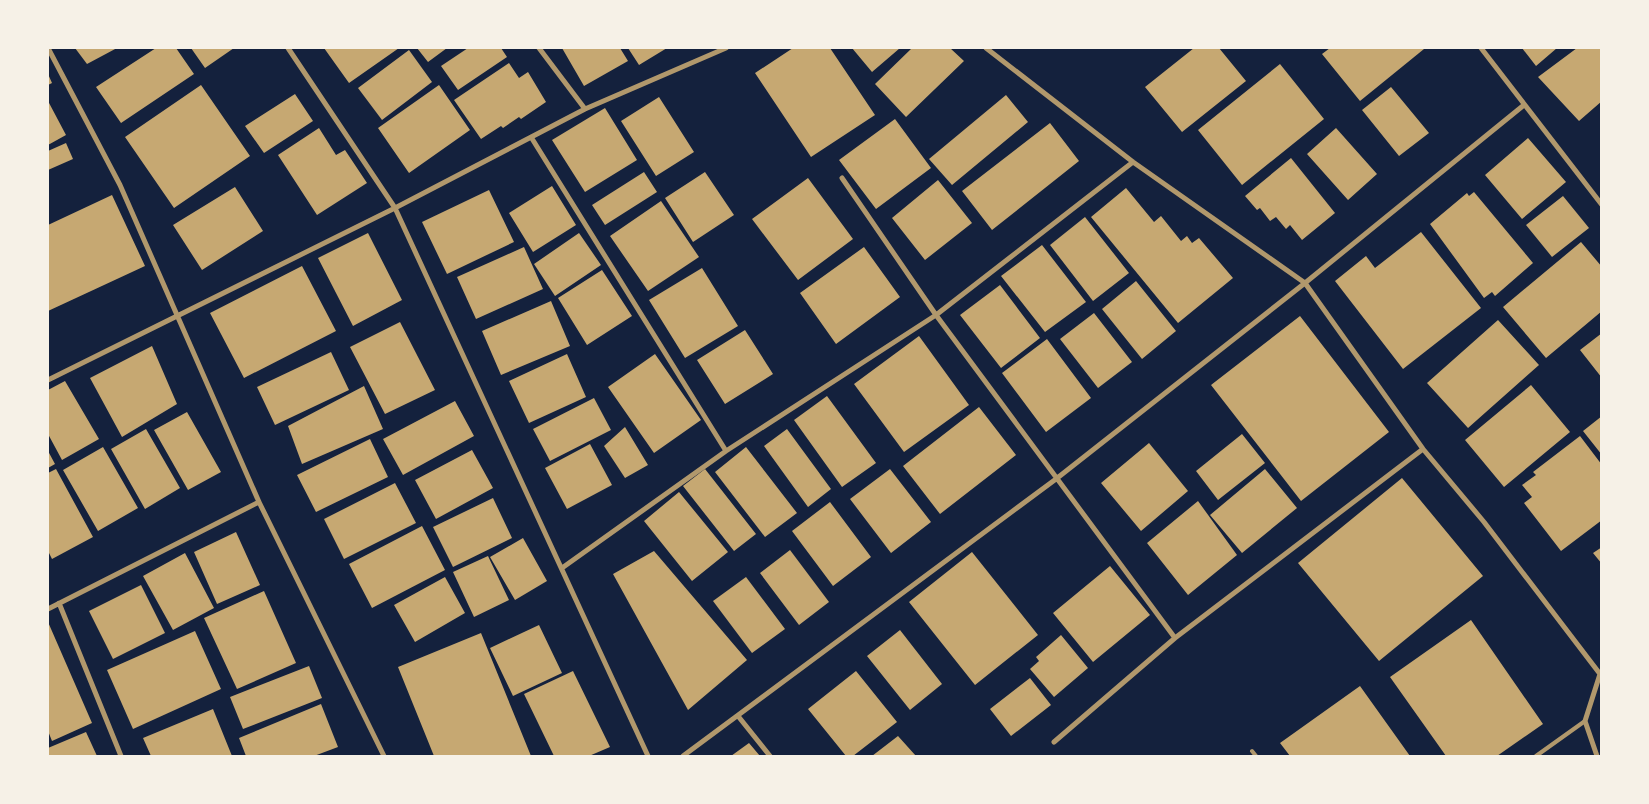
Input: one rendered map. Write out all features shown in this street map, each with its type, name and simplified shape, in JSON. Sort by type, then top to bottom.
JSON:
[{"type":"street","points":[[48,48],[120,185],[259,502],[384,756]]},
{"type":"street","points":[[288,48],[394,208],[648,756]]},
{"type":"street","points":[[539,48],[585,109]]},
{"type":"street","points":[[48,380],[394,208],[585,109],[726,48]]},
{"type":"street","points":[[986,48],[1133,162],[1305,283],[1424,449],[1484,522],[1601,672],[1585,721],[1597,756]]},
{"type":"street","points":[[1481,48],[1602,205]]},
{"type":"street","points":[[683,756],[1056,479],[1305,283],[1524,105]]},
{"type":"street","points":[[531,137],[726,451]]},
{"type":"street","points":[[562,568],[726,451],[936,315],[1133,162]]},
{"type":"street","points":[[842,178],[936,315],[1175,638]]},
{"type":"street","points":[[1054,742],[1175,638],[1424,449]]},
{"type":"street","points":[[48,609],[259,502]]},
{"type":"street","points":[[60,603],[121,756]]},
{"type":"street","points":[[738,716],[770,756]]},
{"type":"lane","points":[[1536,756],[1585,721]]},
{"type":"lane","points":[[1252,750],[1256,756]]},
{"type":"building","points":[[75,48],[117,48],[87,64]]},
{"type":"building","points":[[156,48],[176,48],[194,74],[121,123],[96,87]]},
{"type":"building","points":[[191,48],[234,48],[205,68]]},
{"type":"building","points":[[324,48],[399,48],[349,83]]},
{"type":"building","points":[[417,48],[447,48],[428,62]]},
{"type":"building","points":[[468,48],[501,48],[507,57],[458,90],[441,66]]},
{"type":"building","points":[[562,48],[620,48],[628,61],[584,86]]},
{"type":"building","points":[[628,48],[667,48],[639,65]]},
{"type":"building","points":[[793,48],[830,48],[875,115],[811,157],[755,73]]},
{"type":"building","points":[[852,48],[900,48],[872,72]]},
{"type":"building","points":[[912,48],[950,48],[964,61],[906,117],[875,84]]},
{"type":"building","points":[[1194,48],[1219,48],[1246,81],[1182,132],[1145,87]]},
{"type":"building","points":[[1330,48],[1424,49],[1360,101],[1322,54]]},
{"type":"building","points":[[1522,48],[1557,48],[1536,66]]},
{"type":"building","points":[[1577,48],[1602,48],[1602,101],[1579,121],[1538,77]]},
{"type":"building","points":[[409,50],[432,82],[382,120],[358,88]]},
{"type":"building","points":[[509,63],[519,78],[528,72],[546,102],[521,119],[519,117],[503,128],[501,126],[481,139],[454,100]]},
{"type":"building","points":[[1280,64],[1324,119],[1242,185],[1198,130]]},
{"type":"building","points":[[48,74],[52,83],[48,85]]},
{"type":"building","points":[[201,85],[250,156],[174,208],[125,137]]},
{"type":"building","points":[[439,85],[470,130],[409,173],[378,128]]},
{"type":"building","points":[[1391,87],[1429,133],[1399,156],[1362,110]]},
{"type":"building","points":[[295,94],[313,121],[264,153],[245,126]]},
{"type":"building","points":[[1006,95],[1028,122],[952,185],[929,159]]},
{"type":"building","points":[[659,97],[694,152],[656,176],[621,121]]},
{"type":"building","points":[[48,101],[66,135],[48,145]]},
{"type":"building","points":[[605,108],[637,160],[585,192],[552,140]]},
{"type":"building","points":[[895,119],[931,168],[876,209],[839,160]]},
{"type":"building","points":[[1050,123],[1079,161],[992,230],[962,191]]},
{"type":"building","points":[[319,128],[336,155],[345,150],[367,183],[317,215],[278,155]]},
{"type":"building","points":[[1336,128],[1377,174],[1348,200],[1307,154]]},
{"type":"building","points":[[1528,138],[1566,182],[1522,219],[1485,175]]},
{"type":"building","points":[[66,143],[73,159],[48,170],[48,151]]},
{"type":"building","points":[[1291,158],[1335,213],[1302,240],[1290,225],[1286,229],[1276,217],[1270,221],[1260,208],[1257,210],[1245,196]]},
{"type":"building","points":[[644,172],[657,192],[605,225],[592,205]]},
{"type":"building","points":[[705,172],[734,215],[693,242],[665,198]]},
{"type":"building","points":[[808,178],[853,239],[798,280],[752,219]]},
{"type":"building","points":[[938,180],[972,223],[925,260],[892,218]]},
{"type":"building","points":[[552,186],[576,225],[533,252],[509,213]]},
{"type":"building","points":[[235,187],[263,231],[202,270],[173,225]]},
{"type":"building","points":[[1126,188],[1154,222],[1161,216],[1181,241],[1187,236],[1192,243],[1199,238],[1233,278],[1178,323],[1091,217]]},
{"type":"building","points":[[489,190],[514,242],[447,274],[422,222]]},
{"type":"building","points":[[1474,192],[1533,263],[1495,296],[1492,292],[1484,298],[1430,224],[1467,193],[1469,196]]},
{"type":"building","points":[[112,195],[145,266],[48,311],[48,225]]},
{"type":"building","points":[[1563,196],[1589,228],[1552,257],[1526,225]]},
{"type":"building","points":[[661,201],[699,257],[648,291],[610,236]]},
{"type":"building","points":[[1085,217],[1129,273],[1093,301],[1050,245]]},
{"type":"building","points":[[1421,232],[1481,308],[1403,369],[1335,281],[1366,256],[1375,268]]},
{"type":"building","points":[[368,233],[402,300],[353,326],[318,258]]},
{"type":"building","points":[[579,233],[601,265],[555,296],[534,264]]},
{"type":"building","points":[[1581,242],[1602,267],[1602,311],[1546,358],[1503,307]]},
{"type":"building","points":[[1042,245],[1086,302],[1045,332],[1001,276]]},
{"type":"building","points":[[524,247],[543,289],[476,319],[457,277]]},
{"type":"building","points":[[864,247],[900,297],[836,344],[800,293]]},
{"type":"building","points":[[302,266],[336,331],[244,378],[210,313]]},
{"type":"building","points":[[702,268],[738,326],[685,358],[649,300]]},
{"type":"building","points":[[602,270],[632,316],[587,345],[558,298]]},
{"type":"building","points":[[1136,281],[1176,331],[1142,359],[1102,309]]},
{"type":"building","points":[[1000,285],[1040,338],[1001,368],[960,315]]},
{"type":"building","points":[[551,301],[570,346],[501,375],[482,331]]},
{"type":"building","points":[[1094,313],[1132,362],[1098,388],[1060,339]]},
{"type":"building","points":[[1300,316],[1389,432],[1301,501],[1211,385]]},
{"type":"building","points":[[1498,320],[1539,365],[1468,428],[1427,383]]},
{"type":"building","points":[[400,322],[435,390],[385,414],[350,347]]},
{"type":"building","points":[[745,330],[773,374],[725,404],[697,360]]},
{"type":"building","points":[[1602,333],[1602,378],[1580,350]]},
{"type":"building","points":[[919,336],[969,405],[904,452],[854,384]]},
{"type":"building","points":[[1047,339],[1091,398],[1046,432],[1002,373]]},
{"type":"building","points":[[152,346],[177,404],[122,437],[90,378]]},
{"type":"building","points":[[331,352],[349,390],[275,425],[257,387]]},
{"type":"building","points":[[567,354],[586,397],[529,423],[509,381]]},
{"type":"building","points":[[655,354],[701,420],[654,453],[608,387]]},
{"type":"building","points":[[65,381],[99,439],[62,460],[48,434],[48,390]]},
{"type":"building","points":[[1531,385],[1570,432],[1504,487],[1465,440]]},
{"type":"building","points":[[364,386],[383,429],[302,464],[288,426]]},
{"type":"building","points":[[827,396],[876,463],[842,487],[794,420]]},
{"type":"building","points":[[594,398],[611,430],[550,461],[533,429]]},
{"type":"building","points":[[455,401],[474,436],[403,475],[383,439]]},
{"type":"building","points":[[979,407],[1016,455],[940,514],[903,466]]},
{"type":"building","points":[[187,412],[221,472],[188,490],[154,430]]},
{"type":"building","points":[[1602,416],[1602,455],[1583,431]]},
{"type":"building","points":[[625,427],[648,465],[625,478],[604,446]]},
{"type":"building","points":[[146,429],[180,488],[145,509],[111,449]]},
{"type":"building","points":[[787,429],[831,489],[808,507],[764,446]]},
{"type":"building","points":[[1242,434],[1265,463],[1218,500],[1196,471]]},
{"type":"building","points":[[1580,436],[1602,465],[1602,520],[1561,551],[1524,503],[1532,497],[1522,485],[1536,475],[1533,472]]},
{"type":"building","points":[[370,439],[388,477],[316,512],[297,475]]},
{"type":"building","points":[[1149,443],[1188,491],[1141,531],[1101,483]]},
{"type":"building","points":[[590,444],[612,485],[567,509],[545,468]]},
{"type":"building","points":[[103,447],[138,508],[98,531],[63,470]]},
{"type":"building","points":[[746,447],[797,513],[765,537],[715,472]]},
{"type":"building","points":[[472,450],[493,488],[436,519],[415,480]]},
{"type":"building","points":[[48,451],[55,464],[48,468]]},
{"type":"building","points":[[56,469],[93,537],[52,559],[48,551],[48,473]]},
{"type":"building","points":[[705,469],[756,534],[734,551],[683,486]]},
{"type":"building","points":[[890,469],[931,522],[891,553],[850,499]]},
{"type":"building","points":[[1265,469],[1297,508],[1242,553],[1210,515]]},
{"type":"building","points":[[1402,478],[1483,576],[1379,661],[1298,563]]},
{"type":"building","points":[[395,483],[416,523],[344,559],[324,519]]},
{"type":"building","points":[[679,492],[728,552],[692,581],[644,521]]},
{"type":"building","points":[[493,498],[512,538],[453,567],[433,527]]},
{"type":"building","points":[[1198,501],[1237,555],[1188,595],[1147,543]]},
{"type":"building","points":[[830,502],[871,557],[833,586],[792,531]]},
{"type":"building","points":[[422,526],[445,570],[372,608],[349,564]]},
{"type":"building","points":[[236,532],[260,585],[217,604],[194,552]]},
{"type":"building","points":[[523,538],[547,581],[515,600],[490,557]]},
{"type":"building","points":[[1602,547],[1602,564],[1593,553]]},
{"type":"building","points":[[790,550],[829,602],[799,625],[760,573]]},
{"type":"building","points":[[654,551],[747,660],[688,710],[613,574]]},
{"type":"building","points":[[972,552],[1038,635],[975,685],[909,602]]},
{"type":"building","points":[[185,553],[214,608],[173,630],[143,576]]},
{"type":"building","points":[[488,556],[509,600],[474,617],[453,572]]},
{"type":"building","points":[[1110,566],[1150,615],[1093,662],[1053,613]]},
{"type":"building","points":[[445,577],[465,613],[415,642],[394,605]]},
{"type":"building","points":[[746,577],[785,629],[752,653],[713,601]]},
{"type":"building","points":[[141,585],[165,633],[113,659],[89,611]]},
{"type":"building","points":[[264,591],[296,663],[237,689],[204,618]]},
{"type":"building","points":[[1471,620],[1543,724],[1497,756],[1446,756],[1390,677]]},
{"type":"building","points":[[48,622],[92,723],[52,741],[48,731]]},
{"type":"building","points":[[539,625],[562,673],[513,696],[490,648]]},
{"type":"building","points":[[900,630],[942,684],[910,710],[867,656]]},
{"type":"building","points":[[195,631],[221,689],[133,729],[107,670]]},
{"type":"building","points":[[481,633],[531,756],[434,756],[398,667]]},
{"type":"building","points":[[1061,635],[1088,668],[1054,697],[1030,669],[1039,661],[1036,657]]},
{"type":"building","points":[[309,666],[322,698],[243,729],[230,697]]},
{"type":"building","points":[[573,671],[610,747],[589,756],[554,756],[524,694]]},
{"type":"building","points":[[856,671],[897,722],[853,756],[846,756],[808,709]]},
{"type":"building","points":[[1030,678],[1051,705],[1011,736],[990,709]]},
{"type":"building","points":[[1360,686],[1410,756],[1290,756],[1280,743]]},
{"type":"building","points":[[321,704],[338,747],[314,756],[246,756],[239,738]]},
{"type":"building","points":[[213,709],[232,756],[151,756],[143,738]]},
{"type":"building","points":[[86,732],[97,756],[48,756],[48,748]]},
{"type":"building","points":[[898,736],[916,756],[872,756]]},
{"type":"building","points":[[749,743],[760,756],[731,756]]}]
